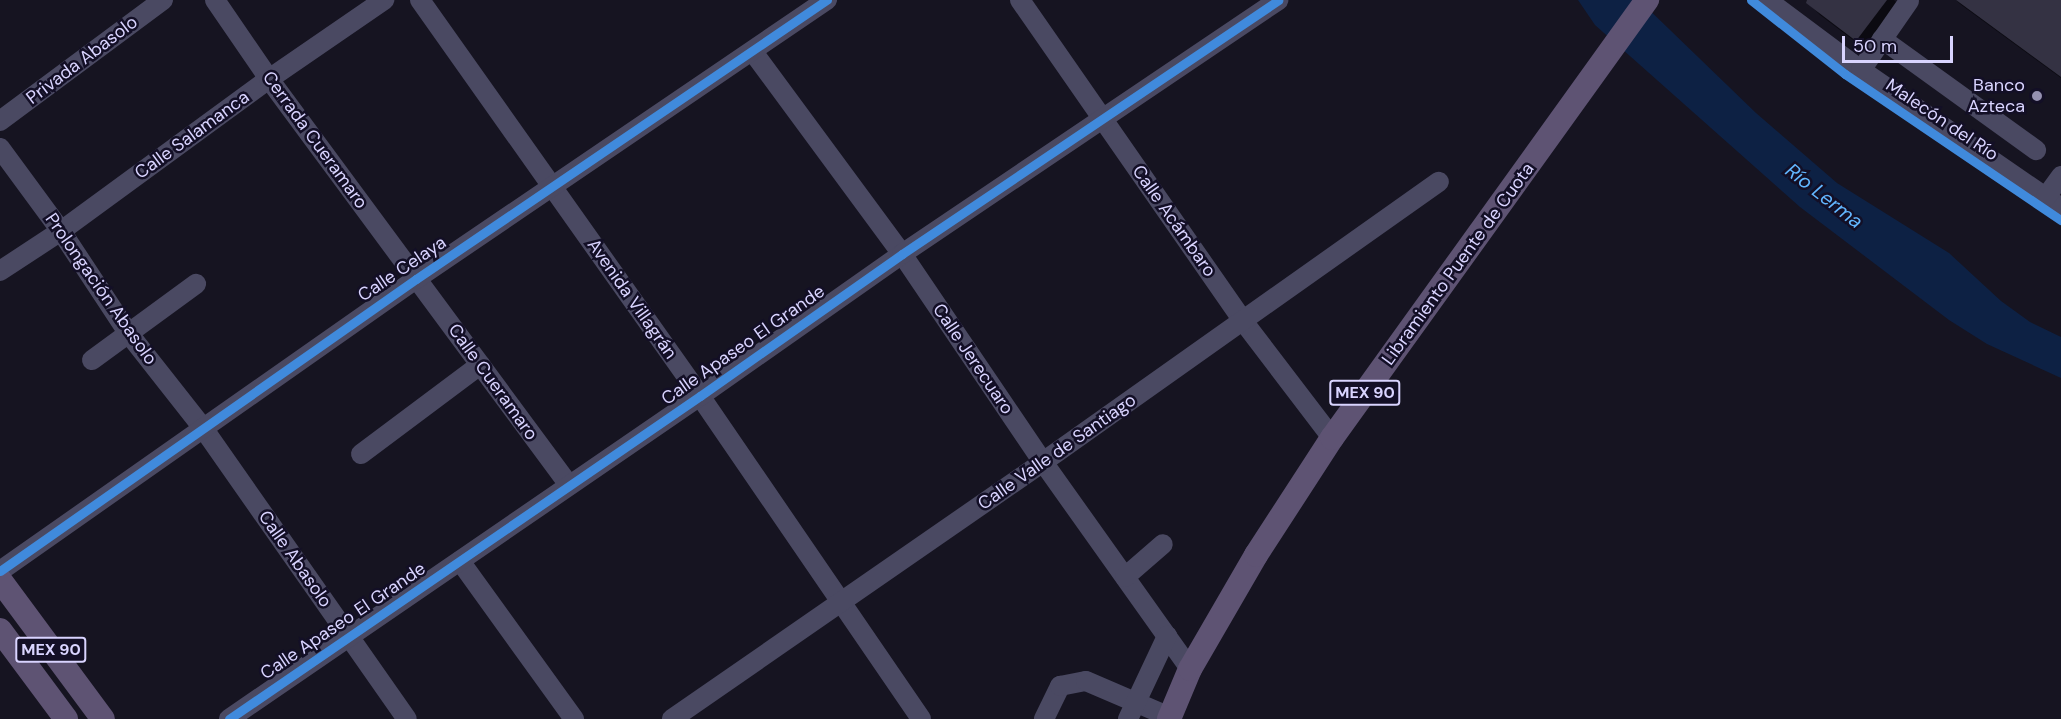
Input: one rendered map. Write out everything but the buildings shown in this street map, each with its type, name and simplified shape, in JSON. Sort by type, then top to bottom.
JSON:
[{"type":"main road","name":"Libramiento Puente de Cuota","points":[[1169,718],[1190,669],[1256,555],[1332,438],[1647,0]]},
{"type":"main road","name":"MEX 90","points":[[0,580],[103,719]]},
{"type":"main road","name":"MEX 90","points":[[0,630],[66,719]]},
{"type":"main road","points":[[18,654],[40,635]]},
{"type":"street","name":"Privada Abasolo","points":[[0,121],[163,0]]},
{"type":"street","name":"Cerrada Cueramaro","points":[[215,0],[269,79],[416,279]]},
{"type":"street","name":"Calle Salamanca","points":[[0,271],[61,231],[269,79],[384,0]]},
{"type":"street","name":"Avenida Villagrán","points":[[420,0],[700,396],[921,719]]},
{"type":"street","name":"Calle Celaya","points":[[0,571],[416,279],[827,0]]},
{"type":"street","name":"Calle Acámbaro","points":[[1020,0],[1243,321],[1332,438]]},
{"type":"street","name":"Calle Apaseo El Grande","points":[[229,719],[700,396],[902,254],[1278,0]]},
{"type":"street","name":"Malecón del Río","points":[[1767,0],[1861,70],[2053,203]]},
{"type":"street","points":[[1861,70],[1909,0]]},
{"type":"street","points":[[1882,39],[2036,150]]},
{"type":"street","name":"Calle Jerecuaro","points":[[753,52],[902,254],[1043,462],[1190,669]]},
{"type":"street","name":"Prolongación Abasolo","points":[[0,148],[61,231],[129,334],[203,428]]},
{"type":"street","points":[[2053,203],[2061,176]]},
{"type":"street","name":"Calle Valle de Santiago","points":[[672,719],[1043,462],[1439,182]]},
{"type":"street","name":"Calle Cueramaro","points":[[416,279],[569,485]]},
{"type":"street","points":[[92,360],[196,284]]},
{"type":"street","points":[[361,454],[480,365]]},
{"type":"street","name":"Calle Abasolo","points":[[203,428],[407,719]]},
{"type":"street","points":[[1125,578],[1163,544]]},
{"type":"street","points":[[460,561],[574,719]]},
{"type":"street","points":[[1131,710],[1167,636]]},
{"type":"street","points":[[1044,719],[1060,686],[1086,681],[1131,710],[1169,718]]},
{"type":"water","name":"Río Lerma","points":[[1578,0],[1639,0],[1756,113],[1837,183],[1949,253],[2001,301],[2030,322],[2061,337],[2061,378],[1987,344],[1949,320],[1800,207],[1595,25]]},
{"type":"cycle path","points":[[0,571],[416,279],[827,0]]},
{"type":"cycle path","points":[[229,719],[700,396],[902,254],[1278,0]]},
{"type":"cycle path","points":[[1751,0],[1845,74],[2061,220]]},
{"type":"place","name":"Banco Azteca","points":[[2037,96]]}]
